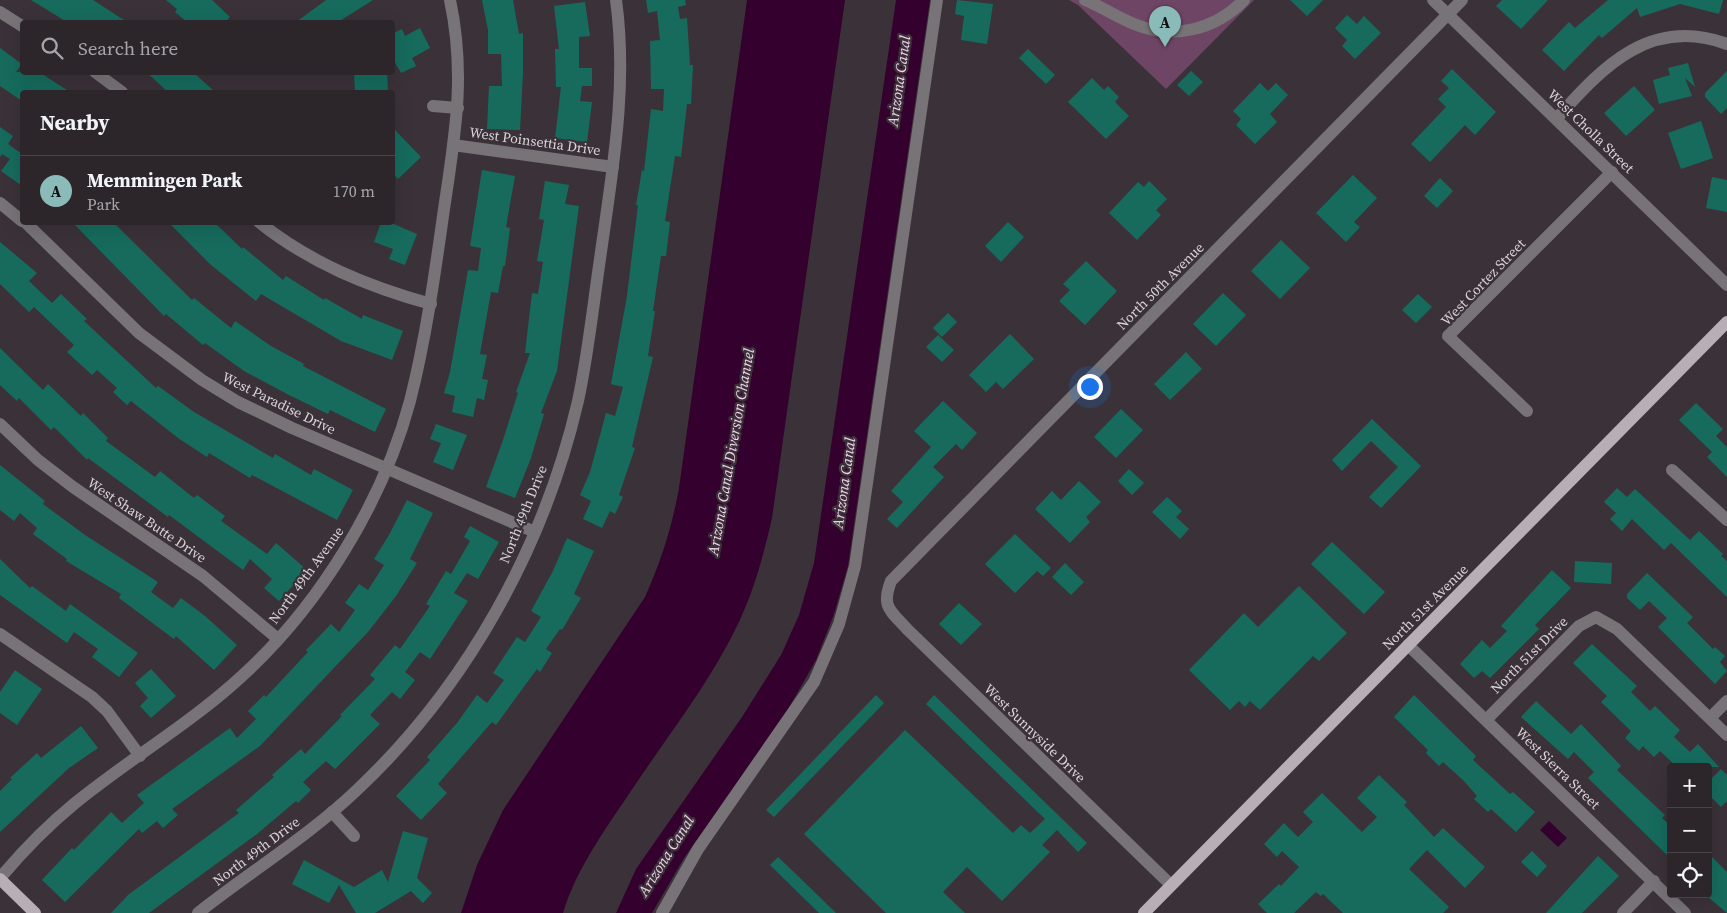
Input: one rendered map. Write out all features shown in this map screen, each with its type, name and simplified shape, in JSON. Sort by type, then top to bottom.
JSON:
[{"type":"main road","name":"North 51st Avenue","points":[[1144,913],[1727,322]]},
{"type":"main road","points":[[0,879],[35,913]]},
{"type":"street","name":"North 49th Avenue","points":[[0,879],[73,805],[200,713],[243,675],[278,639],[320,586],[356,531],[386,469],[410,402],[431,304],[458,108],[459,55],[450,0]]},
{"type":"street","name":"North 49th Drive","points":[[198,913],[332,812],[390,756],[455,675],[507,592],[535,532],[560,463],[578,401],[613,167],[622,78],[622,40],[616,0]]},
{"type":"street","points":[[662,913],[698,849],[806,696],[827,654],[848,595],[855,566],[937,0]]},
{"type":"street","points":[[1085,0],[1103,7],[1134,24],[1168,33],[1204,26],[1230,14],[1244,0]]},
{"type":"street","name":"West Cholla Street","points":[[1433,0],[1727,284]]},
{"type":"street","name":"North 50th Avenue","points":[[885,597],[891,581],[1462,0]]},
{"type":"street","points":[[0,12],[20,25]]},
{"type":"street","points":[[1557,118],[1597,75],[1618,57],[1644,43],[1687,36],[1727,44]]},
{"type":"street","points":[[99,75],[119,90]]},
{"type":"street","points":[[433,106],[458,108]]},
{"type":"street","name":"West Poinsettia Drive","points":[[453,145],[613,167]]},
{"type":"street","name":"West Cortez Street","points":[[1526,411],[1448,336],[1612,172]]},
{"type":"street","name":"West Paradise Drive","points":[[0,203],[20,219]]},
{"type":"street","name":"West Paradise Drive","points":[[27,225],[139,332],[178,364],[238,402],[292,428],[535,532]]},
{"type":"street","points":[[263,225],[284,241],[326,265],[388,291],[431,304]]},
{"type":"street","name":"West Shaw Butte Drive","points":[[0,424],[38,460],[73,487],[203,576],[278,639]]},
{"type":"street","points":[[1672,470],[1727,520]]},
{"type":"street","name":"West Sunnyside Drive","points":[[885,597],[888,608],[918,640],[1171,885]]},
{"type":"street","name":"North 51st Drive","points":[[1486,719],[1579,626],[1596,617],[1617,629],[1710,718]]},
{"type":"street","points":[[0,634],[92,697],[107,711],[140,756]]},
{"type":"street","name":"West Sierra Street","points":[[1408,645],[1685,913]]},
{"type":"street","points":[[1727,700],[1710,718],[1727,735]]},
{"type":"street","points":[[332,812],[354,836]]},
{"type":"street","points":[[1623,913],[1654,881]]},
{"type":"shaded area","points":[[1069,0],[1254,0],[1166,89],[1078,5]]},
{"type":"water","name":"Arizona Canal Diversion Channel","points":[[747,0],[845,0],[772,518],[759,570],[739,622],[716,665],[603,833],[576,880],[563,913],[461,913],[477,865],[503,810],[645,597],[665,544],[679,488]]},
{"type":"water","name":"Arizona Canal","points":[[896,0],[930,0],[848,566],[834,614],[816,660],[779,725],[684,858],[652,913],[616,913],[636,869],[742,717],[781,655],[799,615],[814,563]]},
{"type":"water","points":[[1549,821],[1567,838],[1558,847],[1540,830]]},
{"type":"building","points":[[31,0],[93,0],[124,20],[64,20]]},
{"type":"building","points":[[166,0],[212,0],[230,17],[227,20],[185,20],[175,12],[177,9]]},
{"type":"building","points":[[326,0],[373,0],[341,20],[299,20]]},
{"type":"building","points":[[482,0],[513,0],[519,34],[523,33],[520,130],[487,129],[489,86],[502,86],[501,54],[488,54],[488,30]]},
{"type":"building","points":[[646,0],[685,0],[686,5],[678,7],[680,19],[687,18],[690,65],[693,65],[691,104],[687,104],[681,157],[675,156],[665,221],[670,222],[666,256],[661,256],[648,356],[653,357],[632,447],[635,448],[619,495],[623,497],[615,514],[610,511],[602,528],[583,519],[591,501],[580,495],[590,472],[606,413],[615,416],[623,387],[611,384],[627,296],[638,205],[636,205],[642,170],[644,171],[651,109],[663,111],[664,89],[651,89],[650,41],[660,40],[657,11],[648,13]]},
{"type":"building","points":[[957,0],[993,4],[987,44],[961,40],[964,16],[955,14]]},
{"type":"building","points":[[1290,0],[1323,0],[1307,16]]},
{"type":"building","points":[[1502,0],[1548,0],[1521,29],[1496,6]]},
{"type":"building","points":[[1608,0],[1723,0],[1719,14],[1680,4],[1640,17],[1637,8],[1602,38],[1599,35],[1564,71],[1542,50],[1569,22],[1575,28]]},
{"type":"building","points":[[585,2],[590,36],[579,37],[579,68],[592,68],[592,86],[582,86],[580,101],[592,102],[587,142],[555,138],[561,87],[556,87],[555,49],[559,49],[554,6]]},
{"type":"building","points":[[1347,15],[1357,24],[1364,16],[1381,33],[1355,59],[1342,46],[1347,40],[1335,28]]},
{"type":"building","points":[[420,28],[430,48],[412,58],[416,66],[401,73],[395,62],[395,32],[402,29],[405,36]]},
{"type":"building","points":[[0,48],[20,63],[20,67],[16,72],[20,72],[20,75],[44,75],[67,90],[20,90],[20,100],[0,86]]},
{"type":"building","points":[[1028,49],[1055,75],[1046,84],[1019,58]]},
{"type":"building","points":[[1688,63],[1695,87],[1685,78],[1692,96],[1659,104],[1653,80],[1670,75],[1668,68]]},
{"type":"building","points":[[1452,69],[1496,112],[1475,135],[1465,125],[1430,162],[1411,144],[1446,107],[1438,99],[1449,88],[1441,81]]},
{"type":"building","points":[[1191,71],[1203,82],[1189,96],[1177,85]]},
{"type":"building","points":[[1727,71],[1727,108],[1721,114],[1705,97],[1705,93]]},
{"type":"building","points":[[149,75],[196,75],[213,90],[166,90]]},
{"type":"building","points":[[354,75],[387,75],[388,90],[355,90]]},
{"type":"building","points":[[1092,78],[1104,90],[1108,86],[1119,97],[1115,102],[1129,116],[1106,139],[1068,102]]},
{"type":"building","points":[[1260,83],[1268,91],[1276,83],[1288,95],[1270,114],[1277,122],[1255,144],[1236,125],[1241,119],[1233,111]]},
{"type":"building","points":[[1634,86],[1655,110],[1626,136],[1604,113]]},
{"type":"building","points":[[1701,121],[1713,158],[1681,169],[1668,133]]},
{"type":"building","points":[[0,127],[13,136],[8,144],[20,153],[20,185],[1,171],[10,159],[2,154],[0,157]]},
{"type":"building","points":[[395,130],[421,157],[398,179],[395,176]]},
{"type":"building","points":[[482,170],[515,176],[506,227],[510,228],[505,266],[503,266],[498,293],[491,292],[480,354],[487,355],[482,379],[488,380],[484,400],[477,398],[473,417],[452,412],[455,396],[444,393],[450,372],[468,270],[478,271],[481,248],[470,246]]},
{"type":"building","points":[[1353,175],[1377,198],[1354,222],[1360,227],[1346,242],[1316,213]]},
{"type":"building","points":[[1712,177],[1727,180],[1727,212],[1706,208]]},
{"type":"building","points":[[1440,178],[1453,191],[1437,208],[1424,196]]},
{"type":"building","points":[[545,181],[569,185],[565,204],[579,206],[557,371],[541,413],[544,414],[531,458],[515,498],[486,487],[530,353],[525,353],[532,293],[538,294],[543,262],[537,261],[544,220],[539,219]]},
{"type":"building","points":[[1149,181],[1167,199],[1156,210],[1161,215],[1137,240],[1109,213],[1138,182],[1144,187]]},
{"type":"building","points":[[1008,222],[1024,237],[1001,262],[985,246]]},
{"type":"building","points":[[75,225],[116,225],[192,300],[194,298],[231,328],[235,321],[271,346],[304,364],[303,366],[386,409],[375,432],[330,410],[328,414],[244,371],[205,343],[203,345],[166,314],[164,316]]},
{"type":"building","points":[[171,225],[217,225],[242,249],[243,247],[283,280],[286,276],[324,300],[325,298],[362,319],[363,315],[403,331],[392,360],[341,341],[261,294],[256,301],[211,265]]},
{"type":"building","points":[[380,225],[395,225],[417,234],[405,265],[389,259],[393,249],[374,242]]},
{"type":"building","points":[[1281,240],[1310,268],[1280,299],[1251,271]]},
{"type":"building","points":[[0,242],[37,273],[29,281],[52,303],[61,294],[87,319],[84,321],[156,388],[158,386],[194,412],[273,458],[275,454],[311,475],[314,469],[353,490],[337,520],[252,475],[250,478],[209,453],[207,457],[178,438],[131,401],[127,405],[113,392],[117,388],[97,370],[92,375],[67,352],[74,345],[34,307],[29,312],[0,284]]},
{"type":"building","points":[[1086,261],[1117,291],[1085,325],[1059,301],[1070,290],[1063,284]]},
{"type":"building","points":[[1223,293],[1246,315],[1216,346],[1193,324]]},
{"type":"building","points":[[1418,294],[1432,307],[1416,323],[1402,310]]},
{"type":"building","points":[[948,313],[957,322],[942,337],[933,328]]},
{"type":"building","points":[[1010,334],[1034,359],[1003,389],[996,382],[986,392],[969,375]]},
{"type":"building","points":[[938,335],[954,350],[942,362],[926,347]]},
{"type":"building","points":[[0,348],[43,390],[48,384],[81,416],[83,413],[108,438],[106,441],[155,477],[160,471],[194,498],[197,495],[225,516],[221,521],[267,554],[276,543],[307,570],[279,601],[264,588],[272,579],[250,559],[243,570],[169,515],[168,517],[88,458],[87,460],[54,427],[51,430],[19,398],[17,401],[0,385]]},
{"type":"building","points":[[1186,352],[1202,369],[1170,400],[1154,384]]},
{"type":"building","points":[[943,401],[977,433],[962,450],[956,444],[933,467],[944,477],[897,528],[887,519],[903,502],[891,491],[931,447],[914,431]]},
{"type":"building","points":[[1696,403],[1723,429],[1716,436],[1727,447],[1727,477],[1707,457],[1712,452],[1679,420]]},
{"type":"building","points":[[1121,409],[1143,430],[1116,458],[1094,437]]},
{"type":"building","points":[[1372,419],[1421,466],[1381,508],[1369,497],[1398,467],[1371,441],[1342,471],[1332,460]]},
{"type":"building","points":[[436,424],[467,435],[453,470],[433,462],[441,443],[430,439]]},
{"type":"building","points":[[0,465],[45,501],[43,504],[85,535],[158,582],[151,592],[173,608],[181,598],[205,616],[237,645],[214,670],[176,636],[174,639],[119,598],[121,594],[66,561],[67,559],[33,534],[37,528],[20,513],[14,521],[0,510]]},
{"type":"building","points":[[1129,469],[1144,483],[1132,495],[1118,481]]},
{"type":"building","points":[[1079,481],[1101,502],[1086,517],[1090,522],[1070,543],[1035,509],[1052,491],[1061,500]]},
{"type":"building","points":[[1617,488],[1627,497],[1635,489],[1690,540],[1699,531],[1723,554],[1721,556],[1727,561],[1727,597],[1671,543],[1664,550],[1632,519],[1622,531],[1610,519],[1616,513],[1604,502]]},
{"type":"building","points":[[1167,497],[1182,511],[1176,517],[1189,529],[1180,539],[1152,512]]},
{"type":"building","points":[[407,500],[433,513],[410,559],[417,563],[396,596],[368,632],[260,746],[172,809],[178,815],[163,828],[157,821],[142,833],[139,829],[65,902],[42,880],[72,848],[74,850],[111,812],[122,823],[144,803],[137,795],[230,728],[237,738],[256,719],[248,711],[264,695],[266,697],[331,624],[339,632],[355,610],[345,603],[359,584],[368,590],[384,565],[374,559]]},
{"type":"building","points":[[470,526],[499,542],[478,579],[467,573],[454,593],[468,601],[430,659],[420,652],[405,672],[415,680],[400,699],[392,692],[370,715],[380,724],[335,769],[326,761],[303,782],[311,790],[298,803],[296,801],[257,834],[149,913],[111,913],[128,895],[239,813],[236,810],[274,777],[272,775],[301,749],[305,754],[342,716],[340,715],[375,679],[370,675],[395,645],[400,649],[430,606],[426,604],[446,571],[451,574],[470,541],[464,537]]},
{"type":"building","points":[[1015,534],[1051,568],[1043,576],[1037,571],[1015,593],[985,564]]},
{"type":"building","points":[[567,538],[594,551],[574,594],[581,598],[562,630],[560,629],[546,649],[552,653],[540,672],[537,669],[496,725],[492,722],[438,784],[447,793],[421,820],[396,796],[430,760],[427,757],[457,723],[477,695],[487,703],[504,680],[493,673],[517,637],[525,642],[541,617],[531,611],[553,571]]},
{"type":"building","points":[[1332,542],[1385,592],[1364,614],[1311,564]]},
{"type":"building","points":[[0,559],[30,588],[32,586],[66,611],[70,604],[138,653],[119,677],[92,657],[98,649],[74,632],[67,643],[0,595]]},
{"type":"building","points":[[1575,561],[1612,563],[1611,584],[1574,582]]},
{"type":"building","points":[[1065,563],[1084,582],[1071,595],[1052,577]]},
{"type":"building","points":[[1552,570],[1571,588],[1535,625],[1539,629],[1490,678],[1482,671],[1474,678],[1460,664],[1482,640],[1490,648],[1507,631],[1501,626]]},
{"type":"building","points":[[1647,573],[1693,617],[1687,623],[1713,649],[1715,647],[1725,656],[1720,662],[1727,671],[1715,684],[1658,627],[1667,618],[1649,601],[1640,610],[1627,598],[1627,594]]},
{"type":"building","points":[[1299,586],[1347,633],[1319,661],[1313,656],[1260,710],[1250,701],[1245,707],[1239,701],[1230,710],[1189,670],[1244,613],[1258,627]]},
{"type":"building","points":[[959,603],[982,624],[961,645],[939,624]]},
{"type":"building","points":[[1592,644],[1637,686],[1631,692],[1650,711],[1655,706],[1680,730],[1674,737],[1690,752],[1698,744],[1719,767],[1712,767],[1712,763],[1673,763],[1660,751],[1654,757],[1643,746],[1639,751],[1625,738],[1631,731],[1601,702],[1607,696],[1573,663]]},
{"type":"building","points":[[151,669],[176,696],[151,718],[140,706],[148,698],[135,683]]},
{"type":"building","points":[[15,670],[42,689],[17,725],[0,713],[0,692]]},
{"type":"building","points":[[876,695],[884,703],[774,817],[766,810]]},
{"type":"building","points":[[934,695],[1087,843],[1078,852],[1057,830],[1042,845],[1050,852],[1002,901],[967,867],[943,892],[965,913],[886,913],[804,834],[905,730],[1013,833],[1021,825],[1030,833],[1045,819],[926,704]]},
{"type":"building","points":[[1414,695],[1476,756],[1473,760],[1510,794],[1513,792],[1535,812],[1516,832],[1491,809],[1488,812],[1474,799],[1477,796],[1464,781],[1443,762],[1439,766],[1426,753],[1428,750],[1394,717]]},
{"type":"building","points":[[1536,701],[1571,734],[1581,724],[1621,766],[1617,770],[1665,815],[1662,818],[1667,822],[1667,855],[1588,778],[1594,772],[1574,752],[1568,759],[1521,717]]},
{"type":"building","points":[[81,726],[98,748],[69,768],[0,832],[0,791],[12,779],[10,778],[37,753],[41,758]]},
{"type":"building","points":[[1721,769],[1727,775],[1727,801],[1721,807],[1712,798],[1712,778]]},
{"type":"building","points":[[1379,775],[1407,802],[1404,805],[1434,837],[1443,828],[1485,867],[1465,888],[1427,850],[1409,869],[1449,907],[1443,913],[1343,913],[1323,894],[1321,896],[1316,892],[1294,913],[1267,913],[1258,904],[1279,884],[1281,886],[1299,867],[1282,851],[1277,857],[1264,844],[1284,823],[1298,837],[1313,822],[1303,812],[1322,793],[1362,832],[1377,817],[1357,798]]},
{"type":"building","points":[[403,831],[428,838],[417,878],[432,893],[423,903],[411,891],[375,913],[356,913],[339,885],[329,903],[292,884],[304,860],[354,887],[382,870],[388,882]]},
{"type":"building","points":[[1532,851],[1547,866],[1537,877],[1521,862]]},
{"type":"building","points":[[1598,856],[1619,876],[1582,913],[1546,913]]},
{"type":"building","points":[[778,857],[836,913],[819,913],[770,865]]},
{"type":"building","points":[[1712,857],[1727,872],[1727,913],[1709,898],[1712,898]]},
{"type":"place","name":"Memmingen Park","points":[[1165,47]]}]
